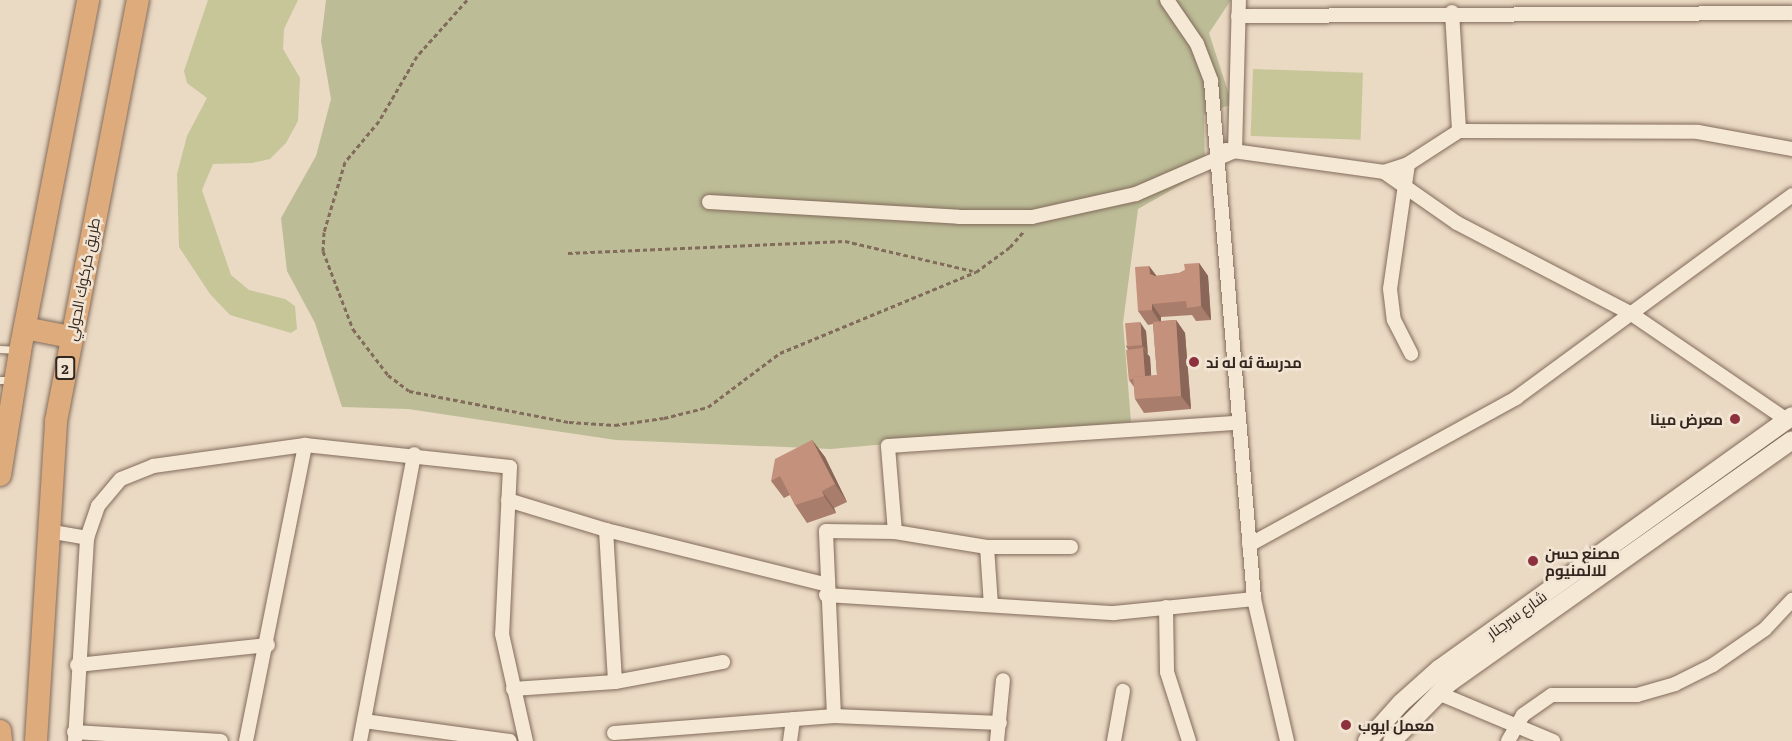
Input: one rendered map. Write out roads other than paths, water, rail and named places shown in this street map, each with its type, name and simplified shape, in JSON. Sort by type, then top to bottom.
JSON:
[{"type":"highway","points":[[0,476],[10,350],[25,328],[81,37],[86,0]]},
{"type":"highway","name":"طريق كركوك الحولي","points":[[36,741],[56,421],[70,337],[138,0]]},
{"type":"highway","points":[[25,328],[70,337]]},
{"type":"highway","points":[[0,731],[1,741]]},
{"type":"street","points":[[1167,0],[1204,59],[1211,81],[1254,599],[1287,741]]},
{"type":"street","points":[[1235,151],[1239,0]]},
{"type":"street","points":[[1238,16],[1452,12],[1792,13]]},
{"type":"street","points":[[1452,12],[1459,131]]},
{"type":"street","points":[[709,202],[959,217],[1032,217],[1136,194],[1218,153],[1235,151],[1384,172],[1408,164],[1459,131],[1698,132],[1792,149]]},
{"type":"street","points":[[1408,164],[1390,298],[1394,320],[1411,354]]},
{"type":"street","points":[[1384,172],[1404,188],[1524,261],[1630,313],[1789,418]]},
{"type":"street","points":[[1249,545],[1516,398],[1792,195]]},
{"type":"street","name":"شارع سرجنار","points":[[1392,741],[1438,693],[1543,605],[1789,418]]},
{"type":"street","points":[[895,532],[888,446],[1238,423]]},
{"type":"street","name":"شارع سرجنار","points":[[1367,741],[1420,685],[1792,440]]},
{"type":"street","points":[[246,741],[268,645],[304,445]]},
{"type":"street","points":[[220,741],[75,736],[77,665],[87,538],[98,506],[121,479],[133,472],[153,465],[304,445],[414,454],[510,467],[502,633],[526,741]]},
{"type":"street","points":[[360,741],[414,454]]},
{"type":"street","points":[[508,500],[606,530],[826,589],[991,605],[1113,613],[1254,599]]},
{"type":"street","points":[[606,530],[615,682]]},
{"type":"street","points":[[48,531],[87,538]]},
{"type":"street","points":[[834,716],[826,589],[826,531],[895,532],[987,547],[1071,547]]},
{"type":"street","points":[[987,547],[991,605]]},
{"type":"street","points":[[1508,741],[1514,727],[1532,707],[1552,695],[1637,695],[1675,684],[1713,665],[1758,635],[1792,600]]},
{"type":"street","points":[[1166,607],[1167,672],[1189,741]]},
{"type":"street","points":[[77,665],[268,645]]},
{"type":"street","points":[[513,689],[615,682],[723,662]]},
{"type":"street","points":[[997,741],[1003,680]]},
{"type":"street","points":[[1114,741],[1123,691]]},
{"type":"street","points":[[1438,693],[1514,727],[1552,741]]},
{"type":"street","points":[[614,733],[834,716],[1000,723]]},
{"type":"street","points":[[790,741],[793,719]]},
{"type":"street","points":[[364,721],[510,741]]},
{"type":"place","name":"مدرسة ئه له ند","points":[[1194,362]]},
{"type":"place","name":"معرض مينا","points":[[1735,419]]},
{"type":"place","name":"مصنع حسن للالمنيوم","points":[[1533,561]]},
{"type":"place","name":"معمل ايوب","points":[[1346,725]]}]
